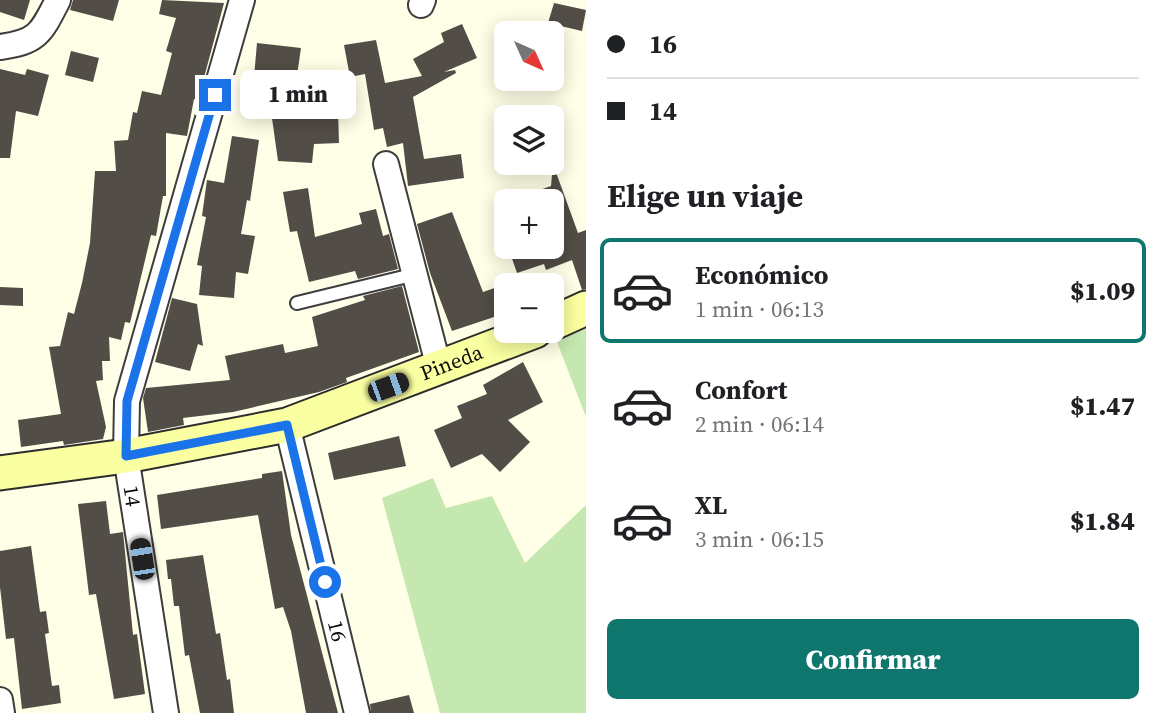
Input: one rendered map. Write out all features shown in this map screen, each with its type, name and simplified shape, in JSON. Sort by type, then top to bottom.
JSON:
[{"type":"street","points":[[0,47],[23,44],[41,34],[58,0]]},
{"type":"street","name":"14","points":[[166,713],[126,456],[127,401],[242,0]]},
{"type":"street","points":[[386,164],[417,274],[439,368]]},
{"type":"street","points":[[564,318],[586,308]]},
{"type":"street","name":"Pineda","points":[[0,473],[126,456],[287,425],[504,343]]},
{"type":"street","name":"16","points":[[287,425],[357,713]]},
{"type":"street","points":[[0,700],[2,713]]},
{"type":"lane","points":[[298,303],[417,274]]},
{"type":"green space","points":[[586,325],[586,417],[557,343],[564,343],[564,338]]},
{"type":"green space","points":[[433,478],[446,508],[492,496],[525,563],[586,505],[586,713],[440,713],[382,498]]},
{"type":"building","points":[[0,0],[30,0],[24,20],[0,12]]},
{"type":"building","points":[[73,0],[119,0],[113,21],[70,10]]},
{"type":"building","points":[[162,0],[224,3],[198,100],[194,99],[187,136],[166,133],[166,196],[163,196],[156,236],[151,235],[130,323],[125,322],[121,340],[109,337],[110,361],[102,361],[103,380],[96,381],[106,427],[103,439],[64,445],[63,441],[21,447],[18,420],[61,414],[49,347],[60,346],[68,312],[74,314],[90,243],[95,171],[116,171],[114,141],[128,140],[133,112],[137,113],[142,91],[161,95],[172,53],[166,51],[176,18],[159,14]]},
{"type":"building","points":[[554,3],[586,10],[582,31],[564,27],[564,21],[549,21]]},
{"type":"building","points":[[462,24],[477,58],[444,72],[455,70],[456,73],[413,97],[424,159],[461,154],[464,178],[408,186],[403,143],[387,147],[383,128],[374,130],[365,74],[350,77],[344,45],[376,40],[385,83],[422,76],[413,59],[444,42],[441,33]]},
{"type":"building","points":[[257,43],[301,48],[295,89],[268,95],[267,85],[263,112],[251,111]]},
{"type":"building","points":[[71,51],[99,58],[93,82],[65,75]]},
{"type":"building","points":[[0,69],[25,75],[27,69],[49,75],[38,116],[16,111],[10,158],[0,158]]},
{"type":"building","points":[[338,109],[339,143],[314,144],[312,163],[278,161],[271,111]]},
{"type":"building","points":[[232,136],[259,140],[250,201],[247,200],[241,234],[255,236],[248,274],[236,272],[234,298],[199,295],[202,266],[197,265],[206,217],[202,216],[207,180],[224,183]]},
{"type":"building","points":[[552,175],[557,175],[562,189],[542,189],[551,186]]},
{"type":"building","points":[[308,188],[315,237],[362,224],[359,213],[376,209],[383,236],[389,234],[398,269],[358,279],[355,271],[309,282],[297,231],[290,232],[283,192]]},
{"type":"building","points":[[564,194],[578,233],[586,230],[586,289],[582,290],[572,260],[546,270],[544,264],[517,273],[512,259],[564,259]]},
{"type":"building","points":[[452,212],[483,292],[494,288],[494,317],[452,331],[430,273],[417,224]]},
{"type":"building","points":[[402,286],[419,352],[346,378],[347,382],[319,392],[233,412],[183,418],[184,425],[148,432],[143,398],[146,388],[230,380],[225,356],[283,344],[285,353],[318,346],[312,317],[365,300],[363,296]]},
{"type":"building","points":[[0,287],[23,288],[23,306],[0,305]]},
{"type":"building","points":[[172,298],[197,304],[203,346],[198,344],[190,371],[155,362]]},
{"type":"building","points":[[523,362],[543,402],[508,420],[530,442],[500,472],[482,454],[451,468],[434,430],[462,418],[457,406],[487,394],[483,385]]},
{"type":"building","points":[[399,436],[406,466],[334,480],[328,453]]},
{"type":"building","points":[[282,471],[291,535],[338,713],[306,713],[291,631],[283,607],[275,609],[258,515],[161,529],[157,495],[262,478],[262,474]]},
{"type":"building","points":[[106,501],[110,534],[123,532],[133,635],[137,634],[145,694],[114,699],[96,594],[89,595],[78,504]]},
{"type":"building","points":[[31,546],[40,612],[46,611],[49,633],[45,634],[52,686],[59,685],[61,703],[22,709],[14,638],[6,639],[0,587],[0,551]]},
{"type":"building","points":[[203,555],[216,634],[220,633],[227,680],[230,679],[234,713],[200,713],[189,655],[185,656],[179,606],[174,606],[171,579],[168,579],[166,560]]},
{"type":"building","points":[[409,695],[414,713],[371,713],[370,704]]},
{"type":"route","points":[[215,95],[127,401],[126,456],[287,425],[325,582]]}]
